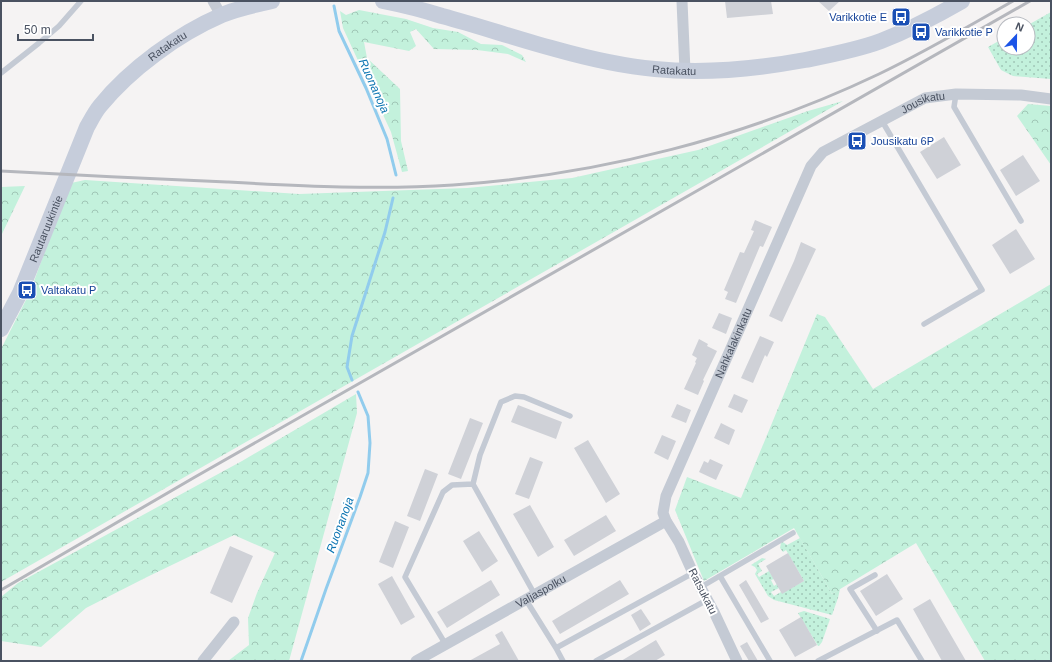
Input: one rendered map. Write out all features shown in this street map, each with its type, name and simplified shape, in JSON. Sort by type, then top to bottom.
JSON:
[{"type":"main road","name":"Ratakatu","points":[[87,126],[99,107],[115,89],[164,47],[221,15],[272,1]]},
{"type":"main road","name":"Ratakatu","points":[[383,1],[421,10],[554,49],[592,58],[629,66],[685,71],[721,71],[779,65],[856,48],[880,41],[909,29],[962,1]]},
{"type":"main road","name":"Rautaruukintie","points":[[1,329],[20,293],[87,126]]},
{"type":"street","points":[[213,1],[221,15]]},
{"type":"street","points":[[682,1],[685,71]]},
{"type":"street","name":"Jousikatu","points":[[811,166],[823,152],[925,98],[956,94],[1021,95],[1051,99]]},
{"type":"street","name":"Nahkalakinkatu","points":[[666,521],[663,513],[666,496],[811,166]]},
{"type":"street","name":"Ratsukatu","points":[[666,521],[679,542],[737,661]]},
{"type":"street","name":"Valjaspolku","points":[[416,661],[666,521]]},
{"type":"street","points":[[203,661],[234,622]]},
{"type":"lane","points":[[1,73],[59,26],[81,1]]},
{"type":"lane","points":[[956,94],[954,107],[1021,221]]},
{"type":"lane","points":[[882,121],[982,290],[924,324]]},
{"type":"lane","points":[[563,661],[473,484],[480,455],[501,402],[515,396],[524,397],[570,416]]},
{"type":"lane","points":[[446,645],[405,577],[443,492],[452,485],[473,484]]},
{"type":"lane","points":[[701,587],[793,533]]},
{"type":"lane","points":[[556,648],[693,573]]},
{"type":"lane","points":[[875,574],[850,589],[877,631]]},
{"type":"lane","points":[[720,576],[770,661]]},
{"type":"lane","points":[[596,661],[708,600]]},
{"type":"lane","points":[[818,661],[897,620],[922,661]]},
{"type":"green space","points":[[359,10],[406,19],[433,28],[458,32],[481,44],[502,45],[522,55],[526,62],[508,54],[477,50],[434,49],[416,29],[410,32],[416,46],[409,51],[364,42],[367,58],[400,89],[401,141],[408,171],[402,172],[391,132],[343,28],[340,11],[346,15]]},
{"type":"green space","points":[[1051,12],[1051,79],[1013,76],[1001,70],[988,47],[996,42],[996,56],[1036,56],[1036,20]]},
{"type":"green space","points":[[843,101],[1,582],[1,349],[30,292],[71,183],[85,180],[299,194],[467,188],[572,178],[698,150],[808,111]]},
{"type":"green space","points":[[1028,104],[1051,106],[1051,165],[1017,116]]},
{"type":"green space","points":[[25,186],[1,236],[1,187]]},
{"type":"green space","points":[[1051,284],[1051,661],[985,661],[916,543],[832,594],[794,528],[704,581],[675,510],[687,477],[741,498],[817,314],[825,317],[873,389]]},
{"type":"green space","points":[[356,394],[357,413],[289,661],[228,661],[249,645],[248,618],[257,593],[275,553],[234,535],[86,608],[41,647],[1,641],[1,597],[18,583],[242,461]]},
{"type":"green space","points":[[800,538],[832,594],[840,589],[832,615],[774,600],[768,596],[755,574],[757,570],[751,565],[762,558],[766,559],[758,564],[762,571],[757,574],[759,577],[769,571],[774,579],[771,580],[774,586],[777,584],[779,588],[771,592],[774,596],[804,581],[786,550],[783,552],[780,548],[781,543],[783,542],[787,545]]},
{"type":"green space","points":[[804,611],[830,619],[822,642],[819,646],[798,613]]},
{"type":"building","points":[[725,1],[771,1],[773,14],[727,18]]},
{"type":"building","points":[[818,1],[840,1],[829,11]]},
{"type":"building","points":[[944,137],[961,165],[937,179],[920,152]]},
{"type":"building","points":[[1023,155],[1040,181],[1016,196],[1000,170]]},
{"type":"building","points":[[755,220],[772,227],[763,247],[760,246],[736,303],[725,299],[728,292],[724,290],[740,252],[744,253],[754,231],[751,230]]},
{"type":"building","points":[[1016,229],[1035,259],[1010,274],[992,245]]},
{"type":"building","points":[[801,242],[816,249],[782,322],[769,316]]},
{"type":"building","points":[[719,313],[732,318],[726,334],[712,328]]},
{"type":"building","points":[[760,336],[774,342],[767,357],[765,355],[753,383],[741,378]]},
{"type":"building","points":[[699,339],[708,344],[707,346],[717,351],[703,380],[704,381],[698,395],[684,389],[696,363],[697,358],[692,355]]},
{"type":"building","points":[[734,394],[748,400],[742,413],[728,407]]},
{"type":"building","points":[[677,404],[691,410],[686,423],[671,417]]},
{"type":"building","points":[[518,405],[562,422],[556,439],[511,422]]},
{"type":"building","points":[[470,418],[483,423],[461,479],[448,474]]},
{"type":"building","points":[[721,423],[735,430],[729,445],[714,438]]},
{"type":"building","points":[[662,435],[676,441],[668,460],[654,453]]},
{"type":"building","points":[[588,440],[620,494],[606,503],[574,448]]},
{"type":"building","points":[[530,457],[543,462],[529,499],[515,494]]},
{"type":"building","points":[[710,459],[723,465],[716,480],[699,472],[704,461],[708,463]]},
{"type":"building","points":[[425,469],[438,474],[420,521],[407,516]]},
{"type":"building","points":[[530,505],[554,547],[538,557],[513,514]]},
{"type":"building","points":[[606,515],[616,531],[574,556],[564,540]]},
{"type":"building","points":[[395,521],[409,527],[393,568],[379,562]]},
{"type":"building","points":[[479,531],[498,561],[482,572],[463,541]]},
{"type":"building","points":[[230,546],[253,556],[232,603],[210,593]]},
{"type":"building","points":[[788,553],[804,581],[782,594],[766,566]]},
{"type":"building","points":[[887,574],[903,599],[876,616],[860,591]]},
{"type":"building","points":[[392,576],[415,617],[401,625],[378,584]]},
{"type":"building","points":[[491,580],[500,595],[447,628],[437,612]]},
{"type":"building","points":[[620,580],[629,594],[560,634],[552,621]]},
{"type":"building","points":[[746,580],[769,619],[761,623],[739,585]]},
{"type":"building","points":[[930,599],[966,661],[942,661],[913,609]]},
{"type":"building","points":[[641,609],[651,624],[640,631],[631,615]]},
{"type":"building","points":[[801,617],[817,645],[795,657],[779,630]]},
{"type":"building","points":[[502,631],[519,661],[469,661],[500,644],[495,635]]},
{"type":"building","points":[[656,640],[665,655],[655,661],[621,661]]},
{"type":"building","points":[[747,642],[758,661],[749,661],[740,646]]},
{"type":"waterway","name":"Ruonanoja","points":[[334,6],[339,31],[366,88],[387,139],[396,175]]},
{"type":"waterway","name":"Ruonanoja","points":[[352,380],[347,367],[352,336],[385,232],[393,198]]},
{"type":"waterway","name":"Ruonanoja","points":[[301,661],[368,473],[370,443],[368,416],[358,392]]},
{"type":"railway","points":[[1,171],[340,187],[453,185],[508,180],[563,172],[618,162],[672,149],[777,117],[896,66],[1013,1]]},
{"type":"railway","points":[[1,590],[195,477],[1030,1]]},
{"type":"place","name":"Varikkotie E","points":[[901,17]]},
{"type":"place","name":"Varikkotie P","points":[[921,32]]},
{"type":"place","name":"Jousikatu 6P","points":[[857,141]]},
{"type":"place","name":"Valtakatu P","points":[[27,290]]}]
